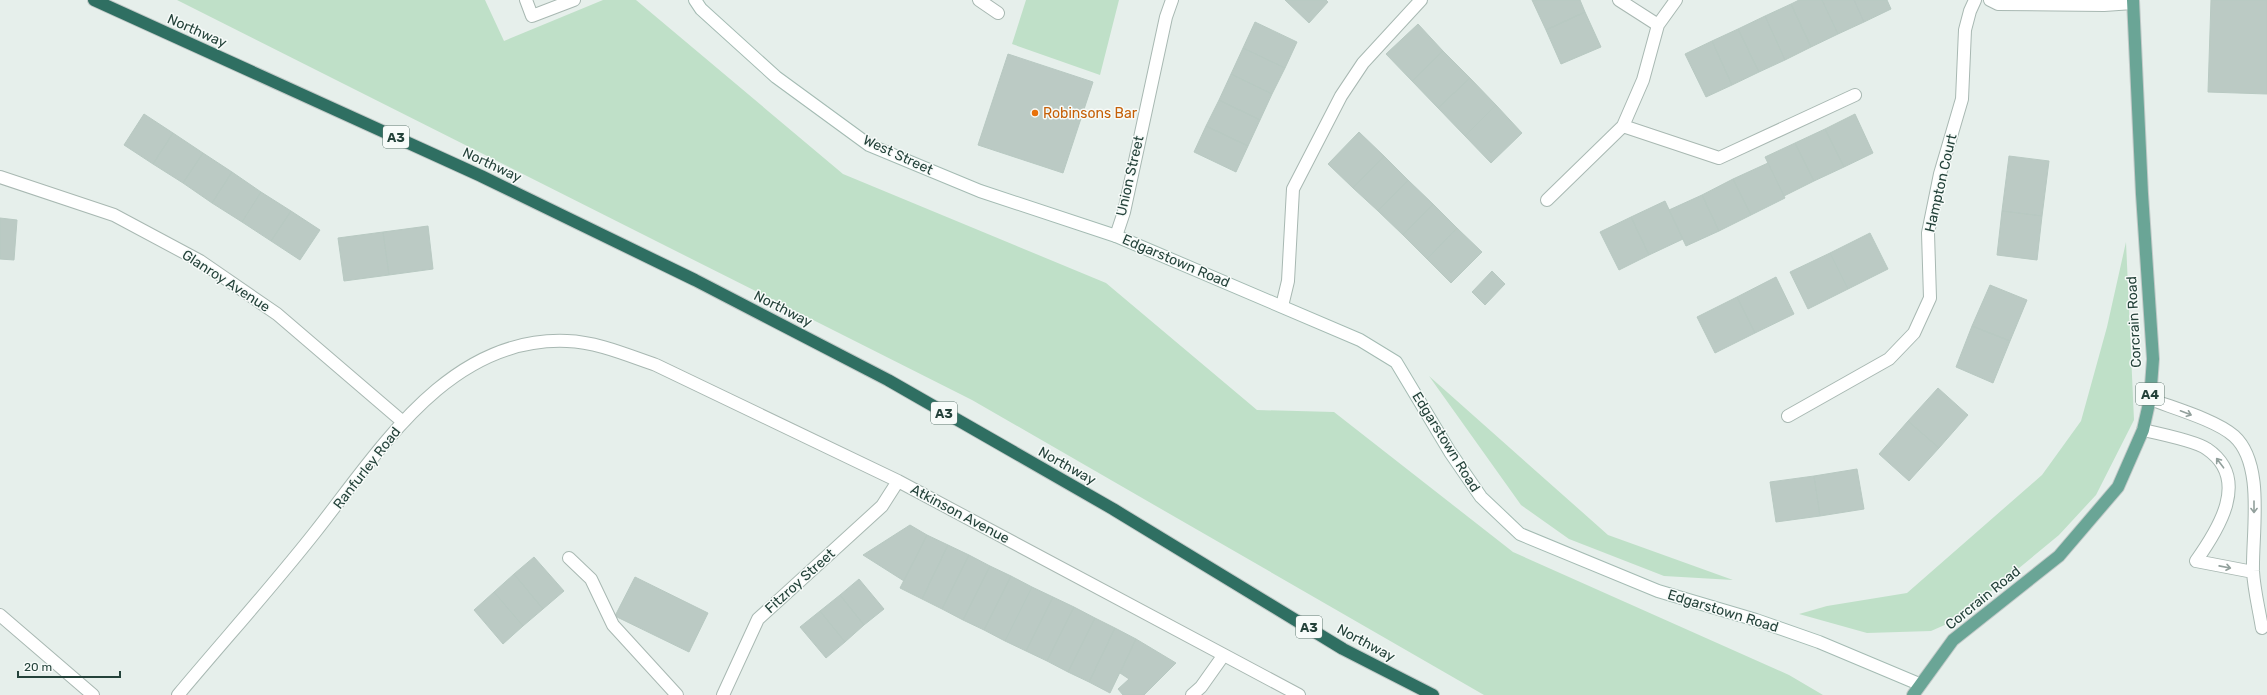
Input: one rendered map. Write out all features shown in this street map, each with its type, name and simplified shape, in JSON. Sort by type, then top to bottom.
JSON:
[{"type":"highway","name":"Northway","points":[[94,0],[481,176],[695,280],[888,380],[1113,509],[1343,649],[1433,695]]},
{"type":"main road","name":"Corcrain Road","points":[[1913,695],[1919,684],[1953,640],[2059,556],[2118,486],[2143,430],[2150,399],[2153,359],[2142,194],[2133,1]]},
{"type":"street","points":[[526,0],[532,16],[574,0]]},
{"type":"street","name":"West Street","points":[[695,0],[701,9],[776,77],[869,145],[980,191],[1116,236]]},
{"type":"street","points":[[979,0],[998,13]]},
{"type":"street","name":"Union Street","points":[[1116,236],[1124,212],[1166,17],[1172,0]]},
{"type":"street","points":[[1282,306],[1288,281],[1293,189],[1341,96],[1363,63],[1421,0]]},
{"type":"street","points":[[1619,0],[1658,25]]},
{"type":"street","points":[[1547,200],[1623,126],[1643,80],[1658,25],[1676,0]]},
{"type":"street","name":"Hampton Court","points":[[1788,416],[1889,359],[1914,334],[1930,298],[1928,233],[1940,174],[1962,99],[1965,30],[1970,11],[1975,0]]},
{"type":"street","points":[[1990,0],[1998,4],[2066,5],[2133,1]]},
{"type":"street","points":[[1623,126],[1719,158],[1854,95]]},
{"type":"street","name":"Glanroy Avenue","points":[[0,177],[114,215],[200,261],[277,314],[403,422]]},
{"type":"street","name":"Edgarstown Road","points":[[1116,236],[1360,340],[1396,362],[1450,452],[1481,497],[1520,534],[1658,591],[1756,620],[1819,642],[1919,684]]},
{"type":"street","name":"Ranfurley Road","points":[[178,695],[302,550],[403,422],[434,390],[480,360],[524,345],[567,341],[614,350]]},
{"type":"street","name":"Atkinson Avenue","points":[[614,350],[656,365],[898,481],[1299,695]]},
{"type":"street","points":[[2150,399],[2220,426],[2234,436],[2246,451],[2254,476],[2254,572],[2262,628]]},
{"type":"street","points":[[2143,430],[2207,448],[2223,465],[2229,487],[2225,510],[2218,530],[2196,561],[2254,572]]},
{"type":"street","name":"Fitzroy Street","points":[[723,695],[758,619],[882,506],[898,481]]},
{"type":"street","points":[[569,558],[591,579],[613,625],[677,695]]},
{"type":"street","points":[[0,615],[93,695]]},
{"type":"street","points":[[1192,695],[1201,687],[1224,656]]},
{"type":"green space","points":[[177,0],[485,0],[504,41],[603,0],[636,0],[843,174],[1106,283],[1257,410],[1334,412],[1513,552],[1789,675],[1823,695],[1484,695],[972,400]]},
{"type":"green space","points":[[1026,0],[1119,0],[1100,75],[1012,44]]},
{"type":"green space","points":[[2126,242],[2134,420],[2096,495],[2059,535],[1956,620],[1931,631],[1867,633],[1799,614],[1827,606],[1907,593],[2042,475],[2081,421],[2107,327]]},
{"type":"green space","points":[[1429,376],[1608,535],[1733,580],[1664,576],[1569,539],[1521,505]]},
{"type":"building","points":[[1285,0],[1326,0],[1328,2],[1309,23]]},
{"type":"building","points":[[1532,0],[1580,0],[1585,12],[1546,30]]},
{"type":"building","points":[[1799,0],[1822,0],[1838,34],[1811,47],[1791,4]]},
{"type":"building","points":[[1822,0],[1854,0],[1864,22],[1838,34]]},
{"type":"building","points":[[1854,0],[1887,0],[1891,9],[1864,22]]},
{"type":"building","points":[[2211,0],[2267,0],[2267,94],[2208,92]]},
{"type":"building","points":[[1791,4],[1811,47],[1785,60],[1765,16]]},
{"type":"building","points":[[1585,12],[1601,47],[1561,64],[1546,30]]},
{"type":"building","points":[[1765,16],[1785,60],[1759,72],[1738,29]]},
{"type":"building","points":[[1255,22],[1297,42],[1285,68],[1243,48]]},
{"type":"building","points":[[1418,24],[1443,51],[1412,81],[1386,54]]},
{"type":"building","points":[[1738,29],[1759,72],[1732,85],[1712,41]]},
{"type":"building","points":[[1712,41],[1732,85],[1706,97],[1685,54]]},
{"type":"building","points":[[1243,48],[1285,68],[1272,94],[1231,74]]},
{"type":"building","points":[[1443,51],[1470,78],[1438,108],[1412,81]]},
{"type":"building","name":"Robinsons Bar","points":[[1008,54],[1093,82],[1063,173],[978,145]]},
{"type":"building","points":[[1231,74],[1272,94],[1260,120],[1219,100]]},
{"type":"building","points":[[1470,78],[1496,105],[1465,136],[1438,108]]},
{"type":"building","points":[[1219,100],[1260,120],[1248,146],[1206,126]]},
{"type":"building","points":[[1496,105],[1522,133],[1491,163],[1465,136]]},
{"type":"building","points":[[144,114],[173,133],[153,164],[124,145]]},
{"type":"building","points":[[1855,114],[1873,153],[1844,167],[1825,129]]},
{"type":"building","points":[[1206,126],[1248,146],[1236,172],[1194,152]]},
{"type":"building","points":[[1825,129],[1844,167],[1814,181],[1795,143]]},
{"type":"building","points":[[1359,132],[1384,156],[1353,188],[1328,164]]},
{"type":"building","points":[[173,133],[203,153],[183,183],[153,164]]},
{"type":"building","points":[[1795,143],[1814,181],[1784,196],[1765,157]]},
{"type":"building","points":[[203,153],[232,172],[212,203],[183,183]]},
{"type":"building","points":[[1384,156],[1408,180],[1378,211],[1353,188]]},
{"type":"building","points":[[2009,156],[2049,161],[2042,216],[2002,211]]},
{"type":"building","points":[[1768,163],[1785,198],[1751,215],[1733,179]]},
{"type":"building","points":[[232,172],[261,192],[242,222],[212,203]]},
{"type":"building","points":[[1733,179],[1751,215],[1719,231],[1702,195]]},
{"type":"building","points":[[1408,180],[1433,204],[1403,235],[1378,211]]},
{"type":"building","points":[[261,192],[291,211],[271,241],[242,222]]},
{"type":"building","points":[[1702,195],[1719,231],[1686,246],[1669,210]]},
{"type":"building","points":[[1665,201],[1683,239],[1649,255],[1631,217]]},
{"type":"building","points":[[1433,204],[1457,228],[1427,259],[1403,235]]},
{"type":"building","points":[[291,211],[320,230],[300,260],[271,241]]},
{"type":"building","points":[[2002,211],[2042,216],[2037,260],[1997,255]]},
{"type":"building","points":[[1631,217],[1649,255],[1619,270],[1600,232]]},
{"type":"building","points":[[0,218],[17,220],[14,260],[0,259]]},
{"type":"building","points":[[428,226],[433,269],[389,275],[383,232]]},
{"type":"building","points":[[1457,228],[1482,252],[1451,283],[1427,259]]},
{"type":"building","points":[[383,232],[389,275],[344,281],[338,238]]},
{"type":"building","points":[[1870,233],[1888,269],[1848,289],[1830,253]]},
{"type":"building","points":[[1830,253],[1848,289],[1808,309],[1790,272]]},
{"type":"building","points":[[1492,271],[1505,284],[1485,305],[1472,292]]},
{"type":"building","points":[[1776,277],[1794,314],[1755,333],[1737,297]]},
{"type":"building","points":[[1990,285],[2027,300],[2010,341],[1972,326]]},
{"type":"building","points":[[1737,297],[1755,333],[1715,353],[1697,317]]},
{"type":"building","points":[[1972,326],[2010,341],[1993,383],[1956,367]]},
{"type":"building","points":[[1938,388],[1968,415],[1939,448],[1908,421]]},
{"type":"building","points":[[1908,421],[1939,448],[1909,481],[1879,454]]},
{"type":"building","points":[[1857,469],[1864,509],[1820,516],[1814,476]]},
{"type":"building","points":[[1814,476],[1820,516],[1776,522],[1770,482]]},
{"type":"building","points":[[910,525],[927,535],[904,581],[863,555]]},
{"type":"building","points":[[927,535],[948,545],[922,599],[900,588]]},
{"type":"building","points":[[948,545],[969,555],[942,609],[922,599]]},
{"type":"building","points":[[969,555],[990,566],[963,620],[942,609]]},
{"type":"building","points":[[534,557],[564,591],[543,609],[514,574]]},
{"type":"building","points":[[990,566],[1011,576],[984,630],[963,620]]},
{"type":"building","points":[[514,574],[543,609],[523,626],[494,592]]},
{"type":"building","points":[[1011,576],[1032,587],[1005,641],[984,630]]},
{"type":"building","points":[[635,577],[708,613],[689,652],[615,616]]},
{"type":"building","points":[[859,579],[884,609],[864,625],[840,595]]},
{"type":"building","points":[[1032,587],[1053,597],[1026,651],[1005,641]]},
{"type":"building","points":[[494,592],[523,626],[503,644],[474,610]]},
{"type":"building","points":[[840,595],[864,625],[845,642],[820,611]]},
{"type":"building","points":[[1053,597],[1074,607],[1047,661],[1026,651]]},
{"type":"building","points":[[1074,607],[1095,618],[1068,672],[1047,661]]},
{"type":"building","points":[[820,611],[845,642],[826,658],[800,627]]},
{"type":"building","points":[[1095,618],[1115,628],[1089,682],[1068,672]]},
{"type":"building","points":[[1115,628],[1136,639],[1110,693],[1089,682]]},
{"type":"building","points":[[1136,639],[1176,663],[1144,695],[1123,695],[1118,689],[1129,679],[1120,673]]},
{"type":"place","name":"Robinsons Bar","points":[[1035,113]]}]
